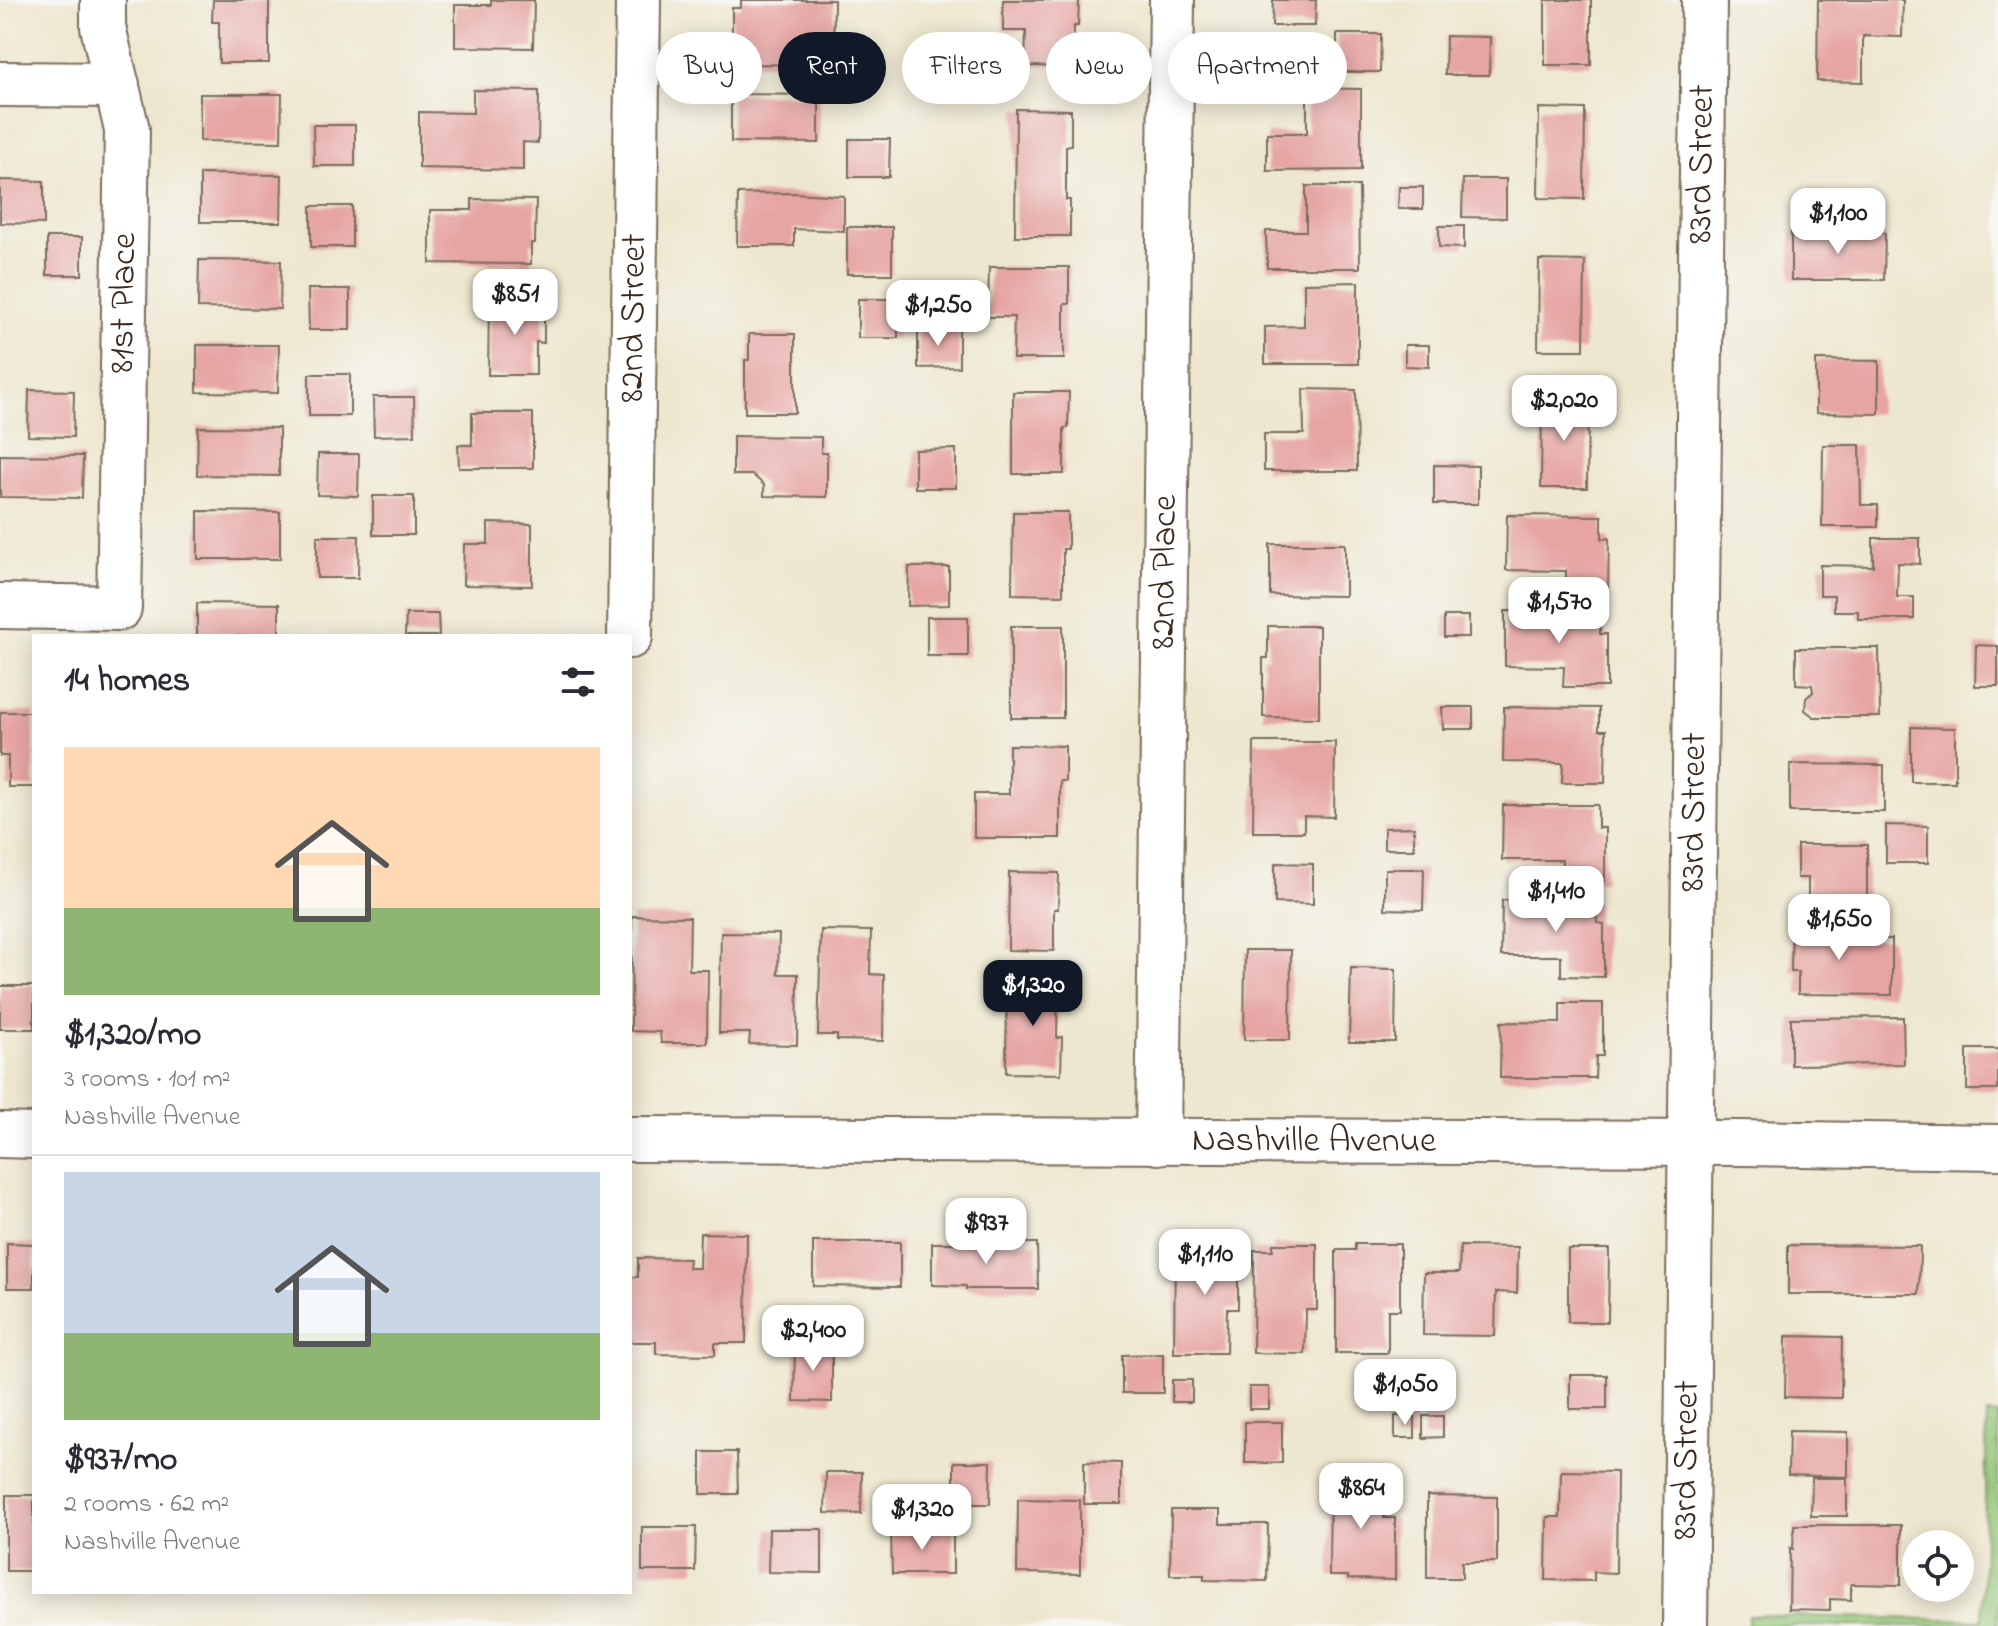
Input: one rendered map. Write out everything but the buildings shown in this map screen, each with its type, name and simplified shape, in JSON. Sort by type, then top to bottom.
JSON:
[{"type":"street","name":"81st Place","points":[[0,606],[119,608],[127,130],[103,27],[103,0]]},
{"type":"street","name":"82nd Street","points":[[630,634],[638,0]]},
{"type":"street","name":"82nd Place","points":[[1158,1142],[1172,0]]},
{"type":"street","name":"83rd Street","points":[[1685,1626],[1704,0]]},
{"type":"street","points":[[0,84],[117,85]]},
{"type":"street","points":[[0,1135],[32,1136]]},
{"type":"street","name":"Nashville Avenue","points":[[632,1139],[1998,1147]]},
{"type":"green space","points":[[1987,1414],[1998,1415],[1998,1626],[1748,1626],[1748,1615],[1982,1620]]}]
